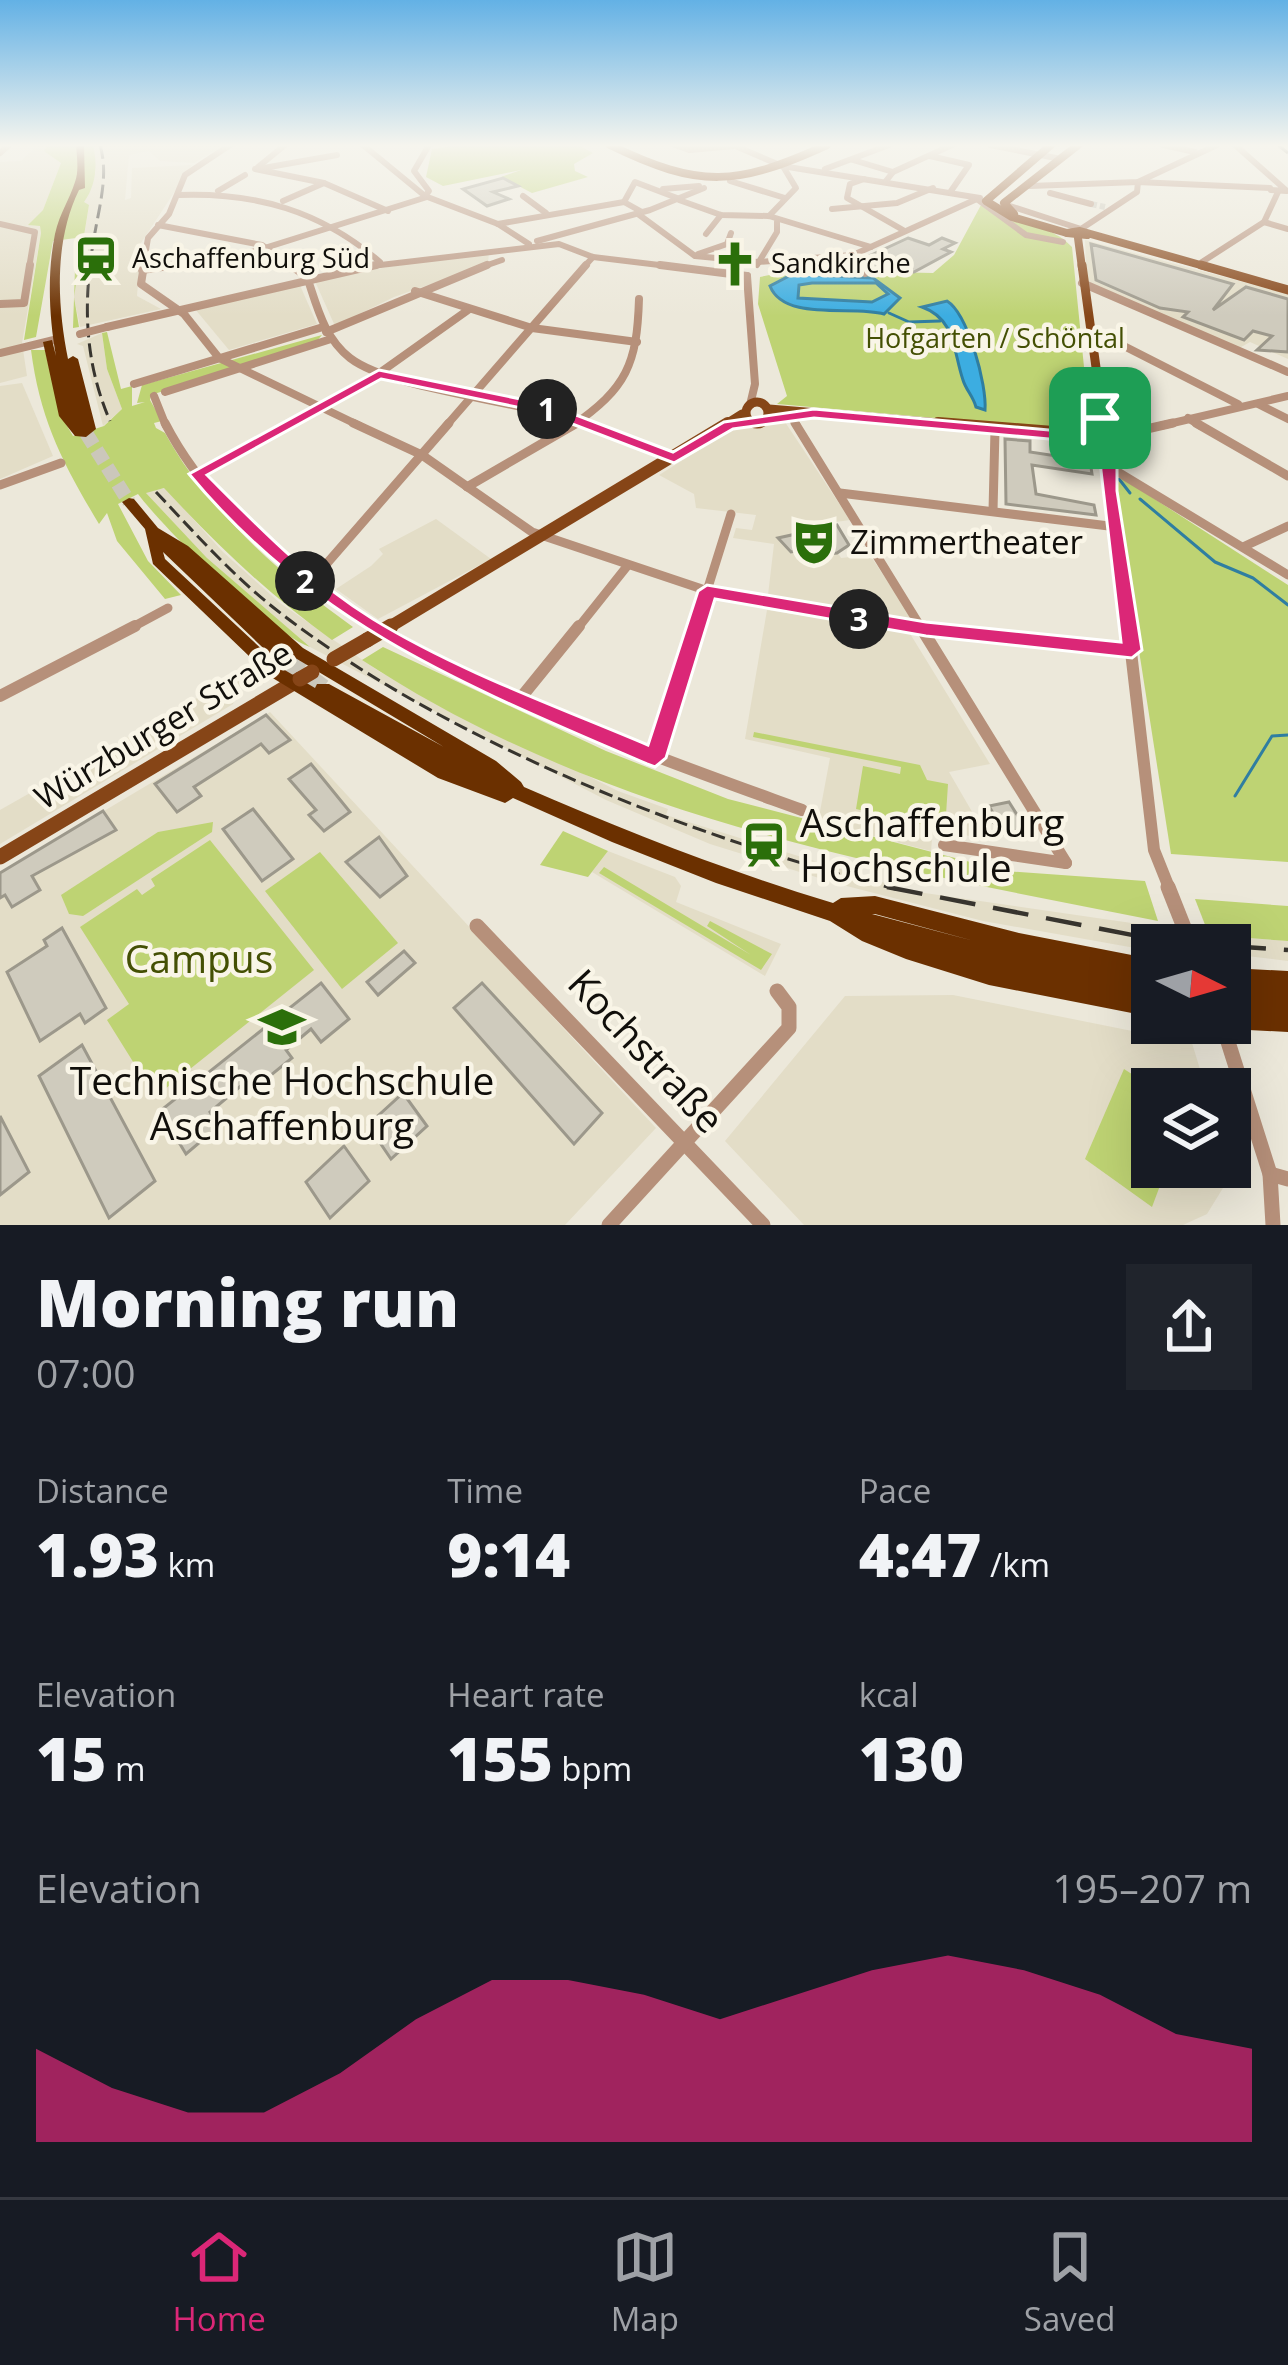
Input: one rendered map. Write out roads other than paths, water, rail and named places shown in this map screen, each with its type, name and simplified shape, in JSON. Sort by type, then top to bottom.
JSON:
[{"type":"highway","points":[[73,202],[59,265],[60,345],[67,387],[86,433]]},
{"type":"highway","points":[[67,223],[59,337],[86,433]]},
{"type":"highway","points":[[67,223],[52,254],[64,416],[86,433]]},
{"type":"highway","points":[[32,346],[59,337]]},
{"type":"highway","points":[[129,502],[240,622],[286,661]]},
{"type":"highway","points":[[151,530],[183,549],[313,675],[481,790],[531,800]]},
{"type":"highway","points":[[151,530],[158,561],[215,619],[476,775],[649,849],[826,908],[1005,957],[1131,983]]},
{"type":"highway","points":[[313,675],[490,766],[531,800]]},
{"type":"highway","points":[[826,908],[875,905],[1019,943],[1131,965]]},
{"type":"highway","points":[[826,908],[872,939],[1010,977],[1131,1002]]},
{"type":"highway","points":[[1251,979],[1288,981]]},
{"type":"highway","points":[[1251,997],[1288,1000]]},
{"type":"highway","points":[[1251,1019],[1288,1021]]},
{"type":"main road","points":[[988,202],[1071,240],[1199,264],[1288,291]]},
{"type":"main road","points":[[1010,202],[1011,213],[1071,240]]},
{"type":"main road","points":[[1035,224],[1071,240]]},
{"type":"main road","points":[[1071,240],[1107,440]]},
{"type":"main road","name":"Würzburger Straße","points":[[0,856],[380,637],[748,413],[814,413],[1107,440]]},
{"type":"main road","points":[[1085,439],[1100,418]]},
{"type":"street","points":[[173,202],[145,246],[143,289],[177,309],[219,358],[422,455],[541,536],[707,591],[926,629],[1132,650]]},
{"type":"street","points":[[280,202],[332,228],[380,262]]},
{"type":"street","points":[[368,202],[388,211]]},
{"type":"street","points":[[142,270],[265,248],[412,202]]},
{"type":"street","points":[[440,202],[498,224],[529,243]]},
{"type":"street","points":[[531,202],[546,213]]},
{"type":"street","points":[[498,224],[623,202]]},
{"type":"street","points":[[624,202],[695,256],[754,269]]},
{"type":"street","points":[[59,337],[380,262],[559,241],[669,202]]},
{"type":"street","points":[[687,202],[721,215],[769,216],[871,247]]},
{"type":"street","points":[[769,216],[782,202]]},
{"type":"street","points":[[854,202],[903,230]]},
{"type":"street","points":[[832,209],[894,202]]},
{"type":"street","points":[[559,241],[593,257],[687,268],[754,269],[853,255],[977,202]]},
{"type":"street","points":[[985,202],[1003,224],[1071,240],[1123,202]]},
{"type":"street","points":[[1199,264],[1264,222],[1271,202]]},
{"type":"street","points":[[706,234],[713,232],[721,215]]},
{"type":"street","points":[[748,413],[755,384],[754,269],[778,232],[777,222]]},
{"type":"street","points":[[1264,222],[1288,229]]},
{"type":"street","points":[[0,224],[35,232],[24,303],[0,304]]},
{"type":"street","points":[[158,225],[226,235],[265,248],[307,277],[327,332],[348,357],[379,374],[475,392],[581,420],[674,458]]},
{"type":"street","points":[[687,268],[695,256],[727,244],[731,233]]},
{"type":"street","points":[[853,255],[865,273]]},
{"type":"street","points":[[309,584],[593,257]]},
{"type":"street","points":[[502,260],[416,290],[237,368],[160,394],[170,434],[197,474],[309,584],[380,637],[655,758],[802,811]]},
{"type":"street","points":[[1082,283],[1288,372]]},
{"type":"street","points":[[416,290],[532,328],[637,342]]},
{"type":"street","points":[[467,487],[581,420],[626,377],[637,342],[639,299]]},
{"type":"street","points":[[161,300],[213,301]]},
{"type":"street","points":[[197,474],[379,374],[468,310]]},
{"type":"street","points":[[134,384],[327,332]]},
{"type":"street","points":[[1089,337],[1118,343],[1238,404]]},
{"type":"street","points":[[0,353],[32,346]]},
{"type":"street","points":[[755,384],[767,411]]},
{"type":"street","points":[[1182,924],[1161,872],[1107,440],[1238,404],[1288,396]]},
{"type":"street","points":[[1258,404],[1288,419]]},
{"type":"street","points":[[1188,418],[1288,476]]},
{"type":"street","points":[[793,419],[1066,863],[944,845]]},
{"type":"street","points":[[993,511],[995,430]]},
{"type":"street","points":[[1085,439],[1108,466],[1288,574]]},
{"type":"street","points":[[0,485],[61,463]]},
{"type":"street","points":[[840,493],[1118,527]]},
{"type":"street","points":[[655,758],[731,514]]},
{"type":"street","points":[[1245,546],[1288,526]]},
{"type":"street","points":[[519,700],[628,566]]},
{"type":"street","points":[[0,696],[168,608]]},
{"type":"street","name":"Kochstraße","points":[[477,926],[763,1225]]},
{"type":"street","points":[[609,1225],[789,1028],[789,1007],[777,991]]},
{"type":"street","points":[[1230,1044],[1279,1177],[1273,1225]]},
{"type":"water","points":[[793,274],[873,278],[900,298],[884,314],[821,310],[789,304],[770,286]],"holes":[[[876,283],[888,294],[872,302],[798,298],[799,285]]]},
{"type":"water","points":[[947,301],[962,320],[975,351],[985,410],[976,407],[964,384],[947,328],[922,307]]},
{"type":"waterway","points":[[889,313],[909,322],[940,321]]},
{"type":"waterway","points":[[1119,479],[1130,493]]},
{"type":"waterway","points":[[1140,499],[1215,562],[1253,578],[1288,605]]},
{"type":"waterway","points":[[1235,796],[1272,736],[1288,735]]},
{"type":"tunnel","points":[[1091,204],[1105,207]]},
{"type":"tunnel","points":[[86,433],[129,502]]},
{"type":"tunnel","points":[[287,661],[323,688]]},
{"type":"railway","points":[[99,202],[90,262],[88,331],[95,376],[110,421]]},
{"type":"railway","points":[[156,492],[274,608],[413,700],[572,779],[655,813],[890,888]]},
{"type":"railway","points":[[890,888],[1131,935]]},
{"type":"railway","points":[[890,888],[899,890]]},
{"type":"railway","points":[[1251,947],[1288,950]]},
{"type":"place","name":"Aschaffenburg Süd","points":[[96,259]]},
{"type":"place","name":"Sandkirche","points":[[735,264]]},
{"type":"place","name":"Zimmertheater","points":[[814,542]]},
{"type":"place","name":"Aschaffenburg Hochschule","points":[[764,845]]},
{"type":"place","name":"Technische Hochschule Aschaffenburg","points":[[282,1027]]},
{"type":"park label","name":"Hofgarten / Schöntal","points":[[995,339]]},
{"type":"park label","name":"Campus","points":[[199,959]]}]
